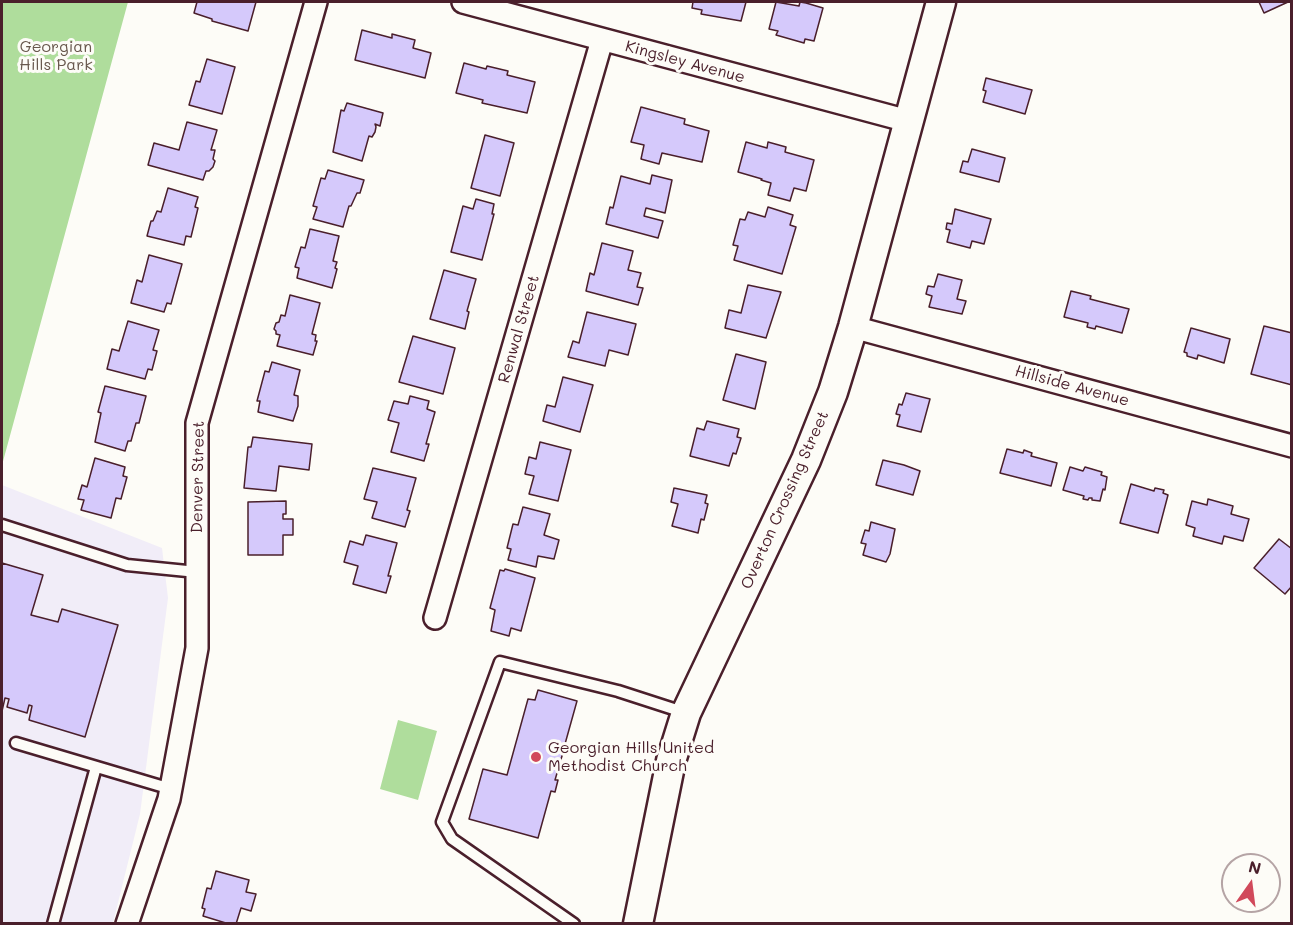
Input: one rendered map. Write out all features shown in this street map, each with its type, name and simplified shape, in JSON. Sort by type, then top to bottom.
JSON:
[{"type":"street","name":"Denver Street","points":[[127,924],[171,789],[197,648],[197,423],[316,2]]},
{"type":"street","name":"Kingsley Avenue","points":[[463,2],[908,122]]},
{"type":"street","name":"Overton Crossing Street","points":[[638,924],[671,761],[686,713],[806,460],[833,392],[853,327],[941,2]]},
{"type":"street","name":"Renwal Street","points":[[435,618],[602,40]]},
{"type":"street","name":"Hillside Avenue","points":[[853,327],[1292,446]]},
{"type":"lane","points":[[2,525],[127,565],[197,572]]},
{"type":"lane","points":[[574,924],[452,839],[442,822],[500,662],[618,691],[686,713]]},
{"type":"lane","points":[[16,743],[171,789]]},
{"type":"lane","points":[[53,924],[96,767]]},
{"type":"shaded area","points":[[2,485],[162,548],[168,598],[140,814],[113,923],[2,923]]},
{"type":"green space","name":"Georgian Hills Park","points":[[2,2],[128,2],[2,465]]},
{"type":"green space","points":[[398,720],[437,731],[418,800],[380,789]]},
{"type":"building","points":[[197,2],[256,2],[248,31],[212,21],[212,19],[194,13]]},
{"type":"building","points":[[693,2],[746,2],[741,21],[701,14],[702,10],[692,8]]},
{"type":"building","points":[[776,2],[799,6],[800,2],[823,8],[814,41],[805,39],[804,43],[776,35],[778,31],[769,29]]},
{"type":"building","points":[[1259,2],[1288,2],[1264,13]]},
{"type":"building","points":[[362,30],[392,38],[392,34],[415,40],[413,48],[431,53],[425,78],[355,60]]},
{"type":"building","points":[[207,59],[235,67],[222,114],[189,105],[196,81],[200,82]]},
{"type":"building","points":[[464,63],[486,69],[487,66],[508,71],[507,75],[535,82],[527,113],[482,103],[483,100],[456,93]]},
{"type":"building","points":[[986,78],[1032,90],[1025,114],[983,102]]},
{"type":"building","points":[[347,103],[383,113],[380,126],[375,124],[375,132],[372,137],[369,136],[362,161],[333,152],[341,110],[344,111]]},
{"type":"building","points":[[641,107],[685,119],[684,124],[709,131],[702,162],[662,153],[659,164],[641,159],[644,145],[631,142]]},
{"type":"building","points":[[187,122],[217,130],[211,150],[215,150],[213,159],[215,161],[213,167],[206,171],[203,180],[148,165],[154,143],[179,150]]},
{"type":"building","points":[[485,135],[514,143],[500,196],[471,188]]},
{"type":"building","points":[[746,142],[767,148],[768,142],[786,147],[785,152],[814,160],[806,191],[794,188],[790,201],[768,195],[771,183],[738,172]]},
{"type":"building","points":[[972,149],[1005,158],[999,182],[960,172],[963,161],[968,162]]},
{"type":"building","points":[[328,170],[364,180],[360,193],[357,193],[349,206],[343,227],[313,219],[317,207],[313,206],[321,178],[325,179]]},
{"type":"building","points":[[652,175],[672,180],[665,213],[646,208],[644,216],[663,221],[658,238],[606,224],[610,207],[613,208],[621,176],[650,184]]},
{"type":"building","points":[[168,188],[198,197],[195,207],[198,208],[191,237],[186,236],[184,245],[147,236],[151,221],[157,211],[161,212]]},
{"type":"building","points":[[476,199],[494,204],[492,214],[494,214],[482,260],[451,252],[463,206],[473,209]]},
{"type":"building","points":[[768,207],[793,215],[790,225],[796,227],[782,274],[734,260],[738,246],[733,245],[740,219],[745,220],[748,212],[765,217]]},
{"type":"building","points":[[955,209],[991,219],[984,244],[972,241],[970,248],[947,242],[950,230],[946,229],[947,223],[952,224]]},
{"type":"building","points":[[310,229],[339,236],[333,261],[337,262],[335,268],[337,269],[332,288],[297,278],[299,268],[295,267],[301,247],[305,248]]},
{"type":"building","points":[[602,243],[633,251],[628,270],[641,273],[637,287],[643,288],[638,305],[586,291],[590,273],[594,275]]},
{"type":"building","points":[[149,255],[182,264],[171,304],[167,303],[164,312],[131,303],[137,280],[142,282]]},
{"type":"building","points":[[444,270],[476,279],[467,311],[469,312],[465,329],[430,319]]},
{"type":"building","points":[[938,274],[962,280],[957,299],[966,301],[962,314],[929,307],[932,296],[926,294],[928,286],[934,287]]},
{"type":"building","points":[[748,285],[781,292],[766,338],[725,328],[729,310],[741,313]]},
{"type":"building","points":[[1071,291],[1091,296],[1090,299],[1129,309],[1122,333],[1096,326],[1095,329],[1087,327],[1088,323],[1064,317]]},
{"type":"building","points":[[290,295],[320,303],[312,334],[316,335],[315,341],[317,341],[313,355],[277,346],[280,335],[276,334],[274,329],[281,315],[285,316]]},
{"type":"building","points":[[587,312],[636,324],[628,355],[609,350],[605,366],[568,357],[573,341],[579,343]]},
{"type":"building","points":[[128,321],[159,330],[153,350],[157,351],[152,370],[148,369],[145,379],[107,369],[112,349],[119,351]]},
{"type":"building","points":[[1264,326],[1292,333],[1292,385],[1251,374]]},
{"type":"building","points":[[1191,328],[1230,339],[1224,363],[1198,355],[1197,359],[1187,356],[1184,352]]},
{"type":"building","points":[[413,336],[455,348],[443,394],[399,382]]},
{"type":"building","points":[[736,354],[766,362],[755,409],[723,400]]},
{"type":"building","points":[[272,362],[300,370],[294,395],[298,396],[298,406],[293,421],[258,412],[260,401],[257,401],[265,371],[269,372]]},
{"type":"building","points":[[563,377],[593,385],[580,432],[543,421],[547,405],[555,407]]},
{"type":"building","points":[[105,386],[146,396],[139,423],[136,423],[131,441],[128,441],[125,451],[95,442],[101,413],[98,412]]},
{"type":"building","points":[[906,393],[930,399],[921,432],[897,426],[900,415],[896,414]]},
{"type":"building","points":[[410,396],[429,401],[427,409],[435,412],[424,461],[391,452],[399,423],[388,420],[394,401],[408,404]]},
{"type":"building","points":[[707,421],[739,429],[737,437],[741,438],[729,466],[690,456],[697,428],[704,430]]},
{"type":"building","points":[[253,437],[312,444],[309,470],[279,466],[276,491],[244,488],[248,447],[251,447]]},
{"type":"building","points":[[540,442],[571,450],[558,501],[529,494],[534,476],[525,474],[529,457],[536,459]]},
{"type":"building","points":[[1007,449],[1023,453],[1024,450],[1032,453],[1031,456],[1057,463],[1051,486],[1000,473]]},
{"type":"building","points":[[95,458],[125,467],[123,476],[127,477],[121,499],[116,498],[111,518],[81,510],[84,500],[78,499],[82,485],[87,487]]},
{"type":"building","points":[[883,460],[920,471],[913,495],[876,485]]},
{"type":"building","points":[[1070,467],[1083,471],[1085,467],[1102,472],[1101,475],[1107,477],[1100,501],[1092,500],[1092,498],[1083,499],[1084,496],[1063,490]]},
{"type":"building","points":[[373,468],[416,478],[405,527],[372,518],[377,502],[364,499]]},
{"type":"building","points":[[1131,484],[1154,491],[1155,488],[1164,490],[1163,493],[1168,495],[1158,533],[1120,523]]},
{"type":"building","points":[[674,488],[707,495],[705,503],[708,504],[698,533],[672,526],[678,504],[671,502]]},
{"type":"building","points":[[1208,499],[1233,506],[1231,514],[1249,519],[1243,541],[1224,536],[1222,544],[1193,536],[1195,528],[1186,525],[1192,501],[1207,505]]},
{"type":"building","points":[[286,501],[286,514],[283,514],[283,519],[293,519],[293,535],[283,535],[283,555],[248,555],[248,502]]},
{"type":"building","points":[[523,507],[550,514],[544,535],[559,540],[554,559],[538,556],[536,567],[508,560],[511,549],[507,548],[513,524],[518,525]]},
{"type":"building","points":[[871,522],[895,529],[886,562],[863,555],[866,544],[861,543],[865,530],[869,531]]},
{"type":"building","points":[[366,535],[397,543],[386,593],[353,584],[358,566],[344,562],[350,541],[363,545]]},
{"type":"building","points":[[1279,539],[1292,549],[1292,586],[1285,594],[1254,568]]},
{"type":"building","points":[[2,563],[43,575],[31,615],[58,622],[62,609],[118,625],[85,737],[29,720],[32,706],[29,705],[27,713],[7,707],[9,699],[5,698],[2,711]]},
{"type":"building","points":[[505,569],[535,578],[521,631],[511,628],[509,636],[491,631],[495,610],[490,608],[500,570]]},
{"type":"building","points":[[538,690],[577,701],[565,744],[567,745],[555,780],[558,780],[555,792],[551,791],[538,838],[469,819],[483,769],[507,775],[528,699],[535,700]]},
{"type":"building","points":[[216,871],[249,880],[246,892],[256,894],[251,911],[241,908],[236,924],[203,916],[205,909],[202,908],[207,888],[211,889]]},
{"type":"place","name":"Georgian Hills United Methodist Church","points":[[536,757]]}]
